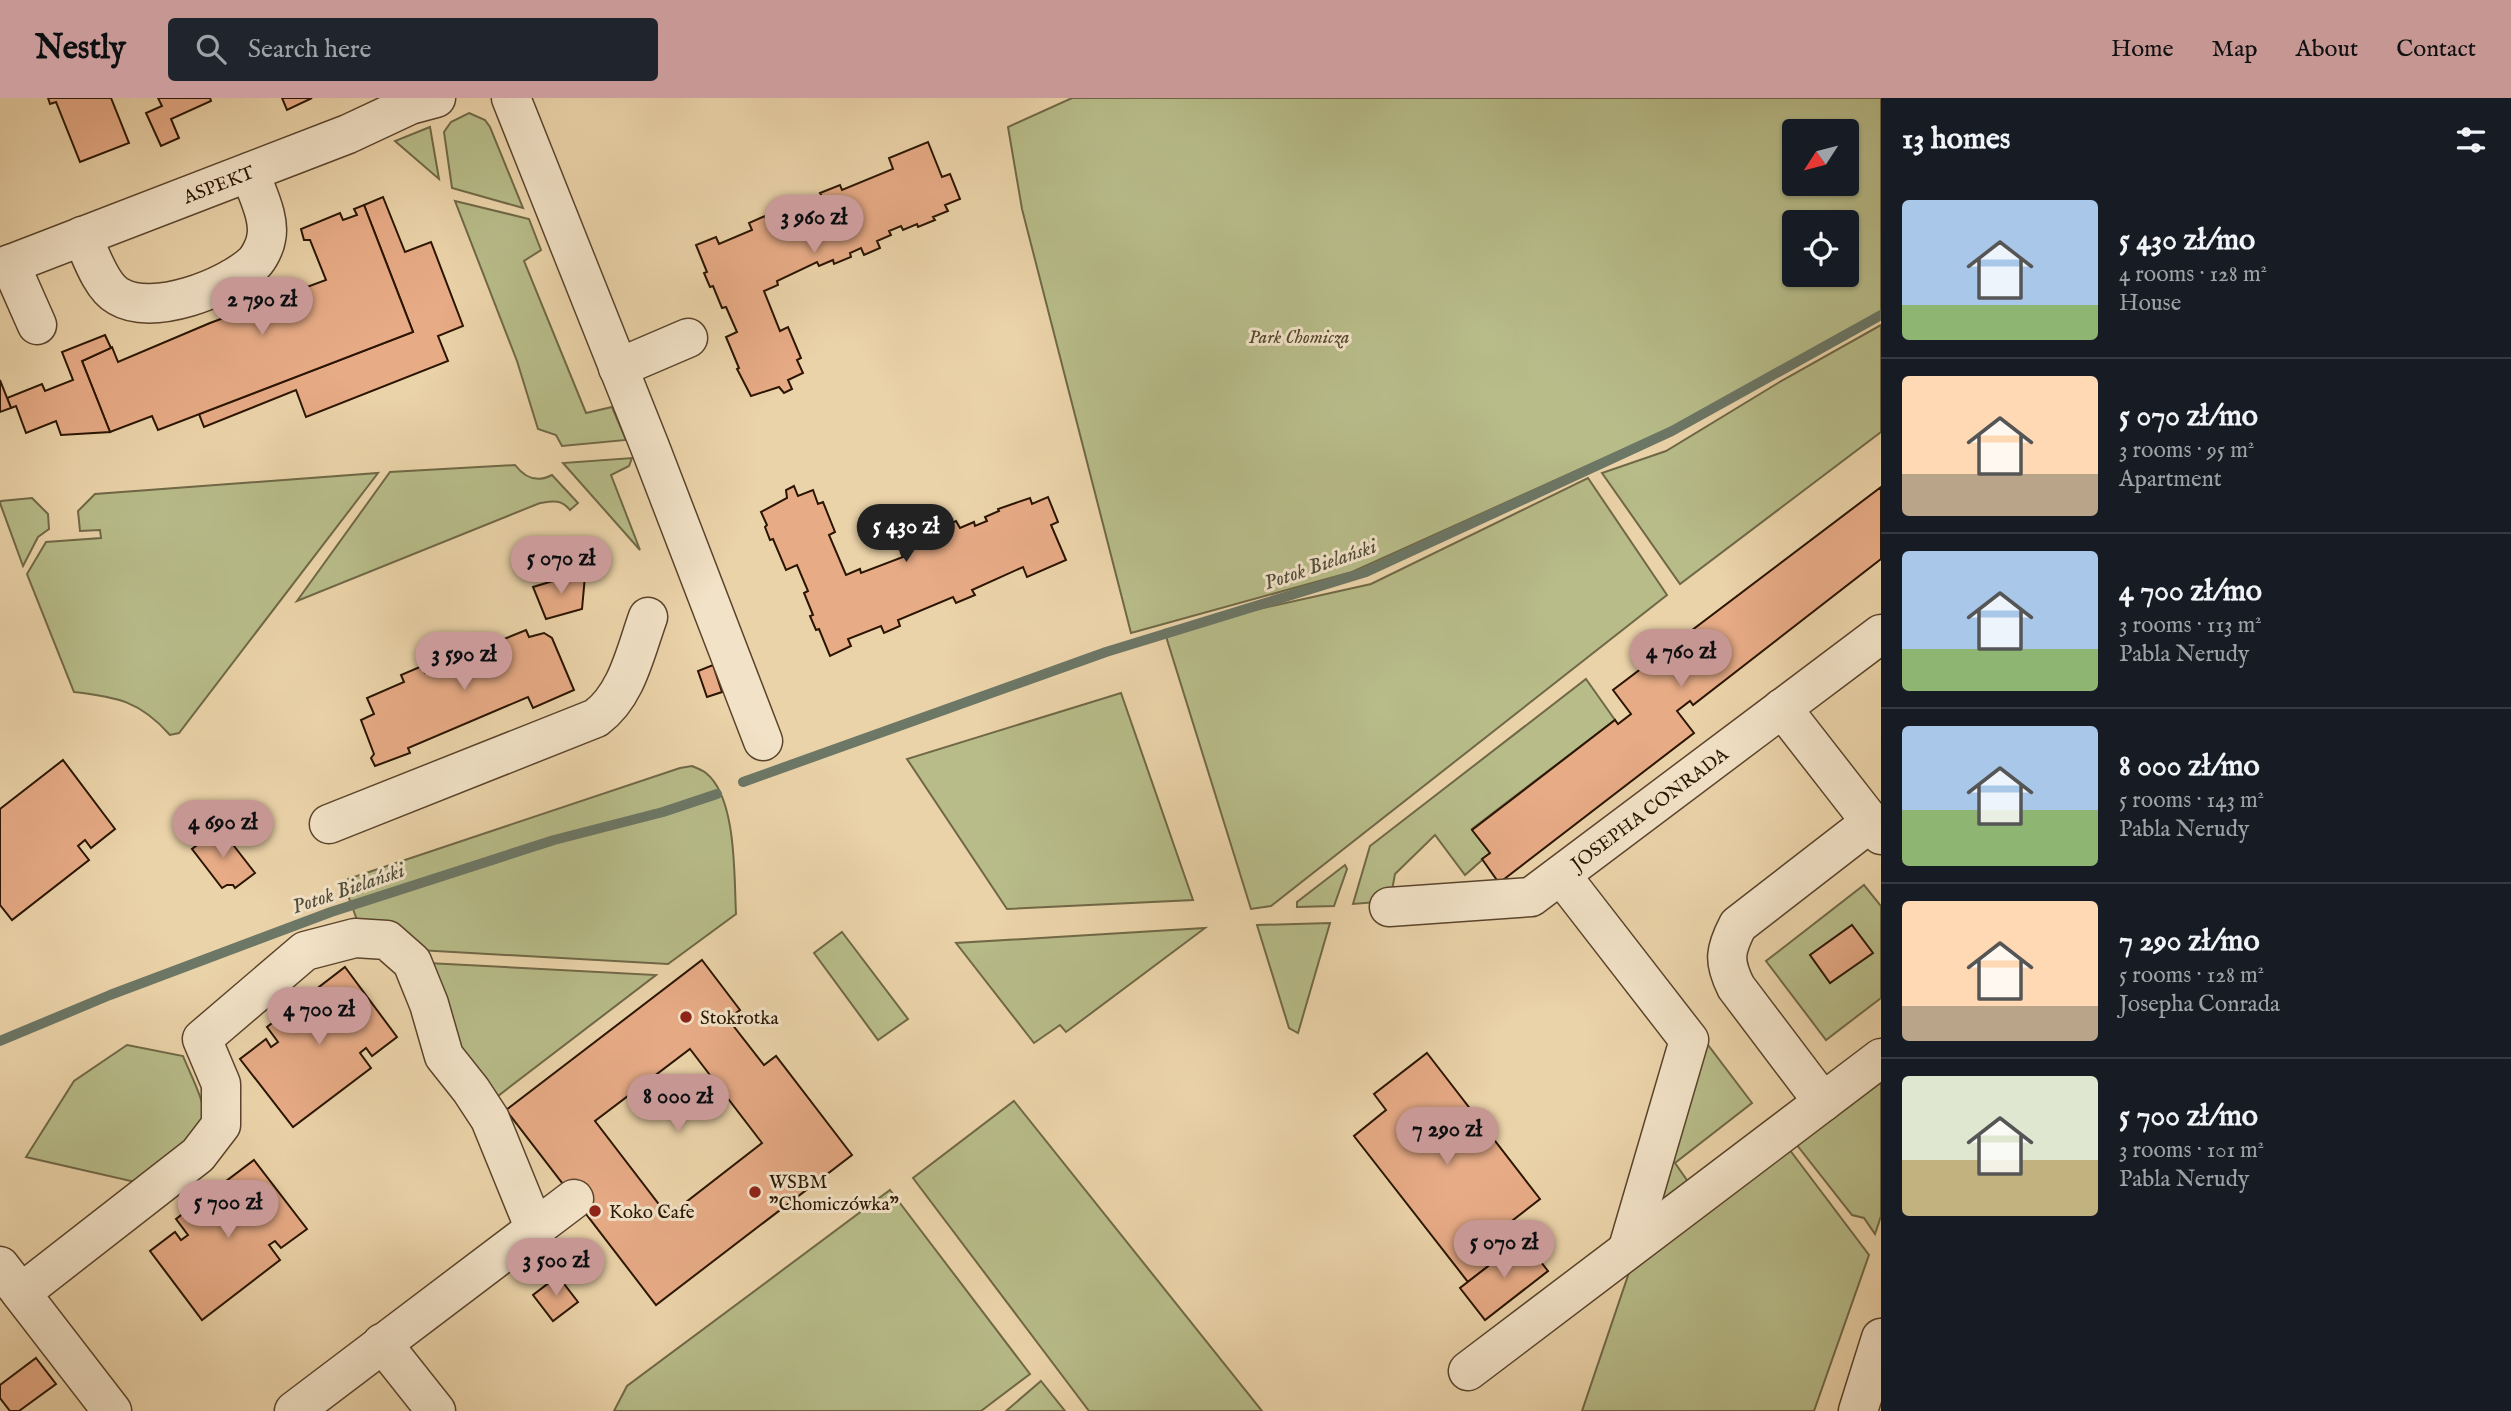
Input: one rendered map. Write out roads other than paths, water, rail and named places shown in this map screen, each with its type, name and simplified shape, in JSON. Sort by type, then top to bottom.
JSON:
[{"type":"street","points":[[511,98],[763,741]]},
{"type":"street","name":"ASPEKT","points":[[5,266],[348,134],[418,100]]},
{"type":"street","points":[[82,236],[96,268],[118,296],[144,303],[175,301],[230,279],[256,261],[266,239],[267,222],[250,172]]},
{"type":"street","points":[[5,266],[37,326]]},
{"type":"street","points":[[618,368],[688,338]]},
{"type":"street","points":[[329,824],[596,718],[610,708],[620,693],[648,617]]},
{"type":"street","name":"JOSEPHA CONRADA","points":[[1389,907],[1531,897],[1881,634]]},
{"type":"street","points":[[1782,708],[1876,829],[1738,925],[1726,958],[1736,987],[1823,1102]]},
{"type":"street","points":[[1561,874],[1689,1040],[1628,1248]]},
{"type":"street","points":[[112,1411],[10,1280],[198,1155],[220,1125],[221,1084],[202,1039],[305,951],[355,938],[387,940],[412,962],[429,1004],[444,1056],[490,1119],[534,1227]]},
{"type":"street","points":[[1468,1371],[1881,1058]]},
{"type":"street","points":[[293,1411],[574,1199]]},
{"type":"street","points":[[1858,1411],[1881,1338]]},
{"type":"street","points":[[382,1343],[436,1411]]},
{"type":"waterway","name":"Potok Bielański","points":[[743,782],[1106,652],[1366,572],[1672,431],[1881,315]]},
{"type":"waterway","name":"Potok Bielański","points":[[0,1041],[110,995],[331,912],[554,840],[663,812],[717,794]]},
{"type":"place","name":"Stokrotka","points":[[686,1017]]},
{"type":"place","name":"WSBM \"Chomiczówka\"","points":[[755,1192]]},
{"type":"place","name":"Koko Cafe","points":[[595,1211]]},
{"type":"park label","name":"Park Chomicza","points":[[1299,336]]}]
